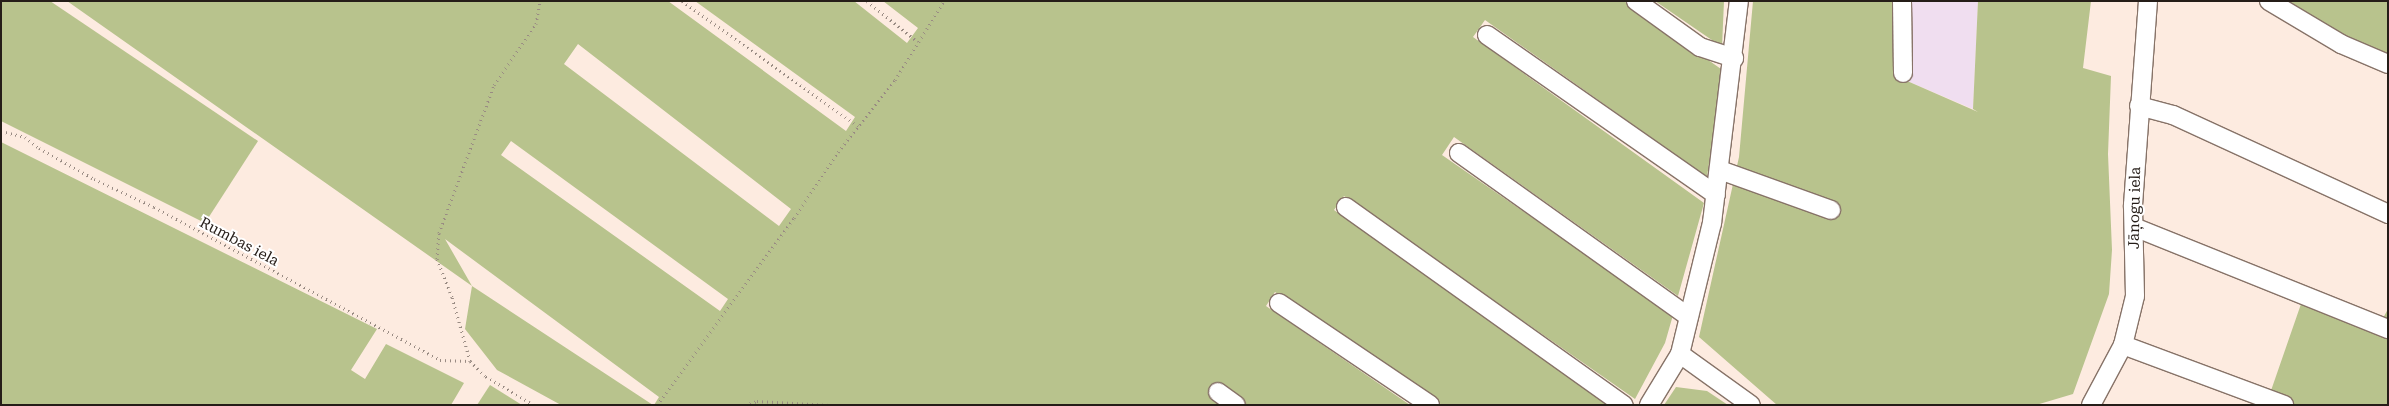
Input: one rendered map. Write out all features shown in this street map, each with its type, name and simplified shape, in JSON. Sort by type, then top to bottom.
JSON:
[{"type":"street","points":[[1636,1],[1700,47],[1734,58]]},
{"type":"street","points":[[1649,405],[1680,354],[1689,317],[1720,170],[1739,1]]},
{"type":"street","points":[[1902,1],[1903,73]]},
{"type":"street","name":"Jāņogu iela","points":[[2091,405],[2123,345],[2135,296],[2134,227],[2139,106],[2148,1]]},
{"type":"street","points":[[2269,1],[2341,44],[2388,64]]},
{"type":"street","points":[[1487,35],[1716,195]]},
{"type":"street","points":[[2139,106],[2173,115],[2388,214]]},
{"type":"street","points":[[1459,153],[1689,317]]},
{"type":"street","points":[[1720,170],[1831,210]]},
{"type":"street","points":[[1346,207],[1624,405]]},
{"type":"street","points":[[2134,227],[2388,329]]},
{"type":"street","points":[[1279,303],[1430,405]]},
{"type":"street","points":[[2123,345],[2284,405]]},
{"type":"street","points":[[1680,354],[1751,405]]},
{"type":"street","points":[[1218,392],[1236,405]]},
{"type":"path","points":[[534,405],[486,376],[470,361],[452,297],[437,259],[439,233],[494,85],[536,24],[540,1]]},
{"type":"path","points":[[682,1],[858,126]]},
{"type":"path","points":[[867,1],[918,42]]},
{"type":"path","points":[[657,405],[858,126],[895,80],[944,1]]},
{"type":"path","name":"Rumbas iela","points":[[1,131],[25,137],[40,148],[94,178],[154,207],[440,360],[470,361]]},
{"type":"path","points":[[744,405],[757,401],[830,405]]},
{"type":"shaded area","points":[[1908,1],[1978,1],[1973,109],[1907,81]]},
{"type":"green space","points":[[1,1],[50,1],[258,141],[205,223],[1,121]]},
{"type":"green space","points":[[67,1],[668,1],[846,131],[855,117],[695,1],[854,1],[907,43],[918,28],[883,1],[1624,1],[1721,69],[1721,81],[1707,177],[1485,20],[1473,37],[1704,203],[1678,296],[1454,137],[1442,155],[1673,315],[1665,343],[1635,399],[1344,196],[1334,210],[1612,405],[1442,405],[1275,292],[1266,306],[1410,405],[1247,405],[1216,382],[1208,393],[1224,405],[654,405],[659,397],[445,239],[472,286]],"holes":[[[578,44],[791,209],[779,226],[564,64]],[[511,141],[728,299],[720,311],[501,155]]]},
{"type":"green space","points":[[1655,1],[1724,1],[1722,47]]},
{"type":"green space","points":[[1753,1],[1896,1],[1898,77],[1978,112],[1973,109],[1978,1],[2091,1],[2083,68],[2111,76],[2108,154],[2112,250],[2109,294],[2073,394],[2036,405],[1777,405],[1699,337],[1739,157]]},
{"type":"green space","points":[[2277,1],[2388,1],[2388,58],[2338,36]]},
{"type":"green space","points":[[1,142],[377,329],[351,370],[365,379],[386,344],[464,383],[451,405],[1,404]]},
{"type":"green space","points":[[472,286],[653,405],[561,405],[497,370],[465,329]]},
{"type":"green space","points":[[2301,304],[2376,331],[2388,309],[2388,405],[2266,405]]},
{"type":"green space","points":[[490,385],[522,405],[477,405]]},
{"type":"green space","points":[[1676,387],[1707,391],[1728,405],[1664,405]]}]
